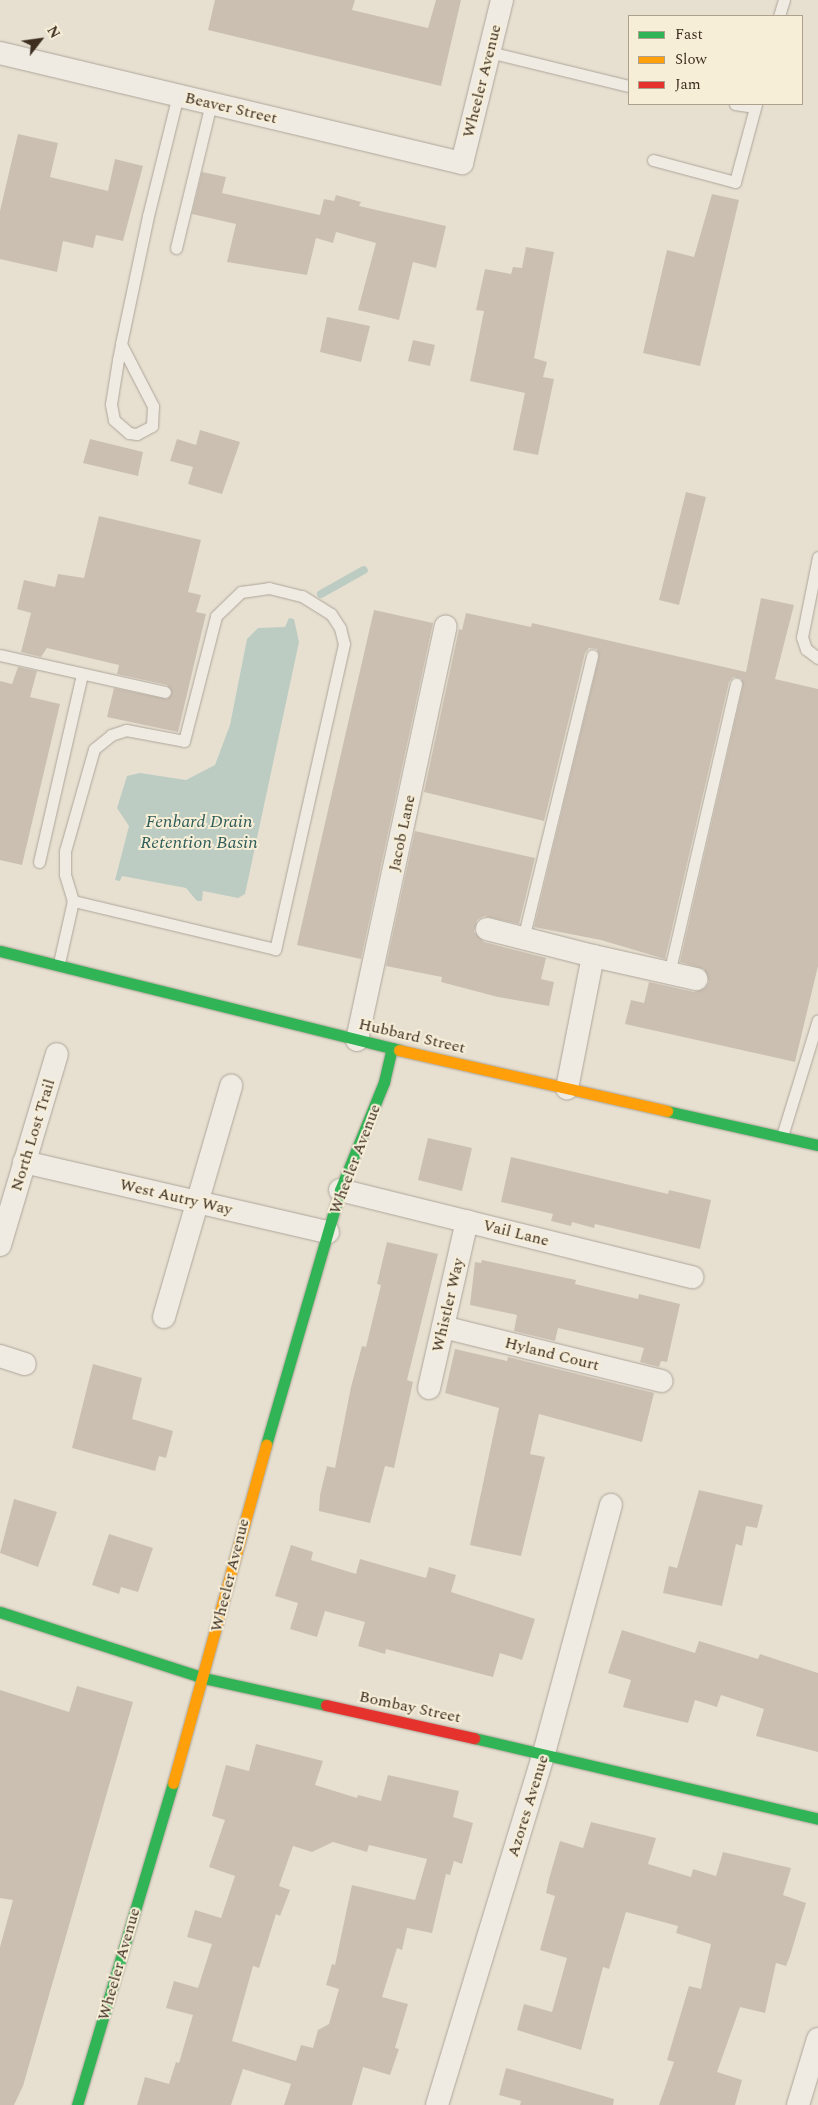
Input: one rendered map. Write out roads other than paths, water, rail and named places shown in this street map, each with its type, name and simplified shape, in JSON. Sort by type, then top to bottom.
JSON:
[{"type":"street","name":"Wheeler Avenue","points":[[462,163],[502,0]]},
{"type":"street","name":"Beaver Street","points":[[0,53],[462,163]]},
{"type":"street","name":"Jacob Lane","points":[[357,1040],[446,626]]},
{"type":"street","points":[[487,929],[593,956],[696,979]]},
{"type":"street","name":"Hubbard Street","points":[[0,951],[59,963],[357,1040],[818,1145]]},
{"type":"street","points":[[567,1088],[593,956]]},
{"type":"street","name":"Wheeler Avenue","points":[[77,2105],[204,1678],[245,1517],[340,1190],[384,1082],[392,1048]]},
{"type":"street","name":"North Lost Trail","points":[[0,1245],[57,1054]]},
{"type":"street","points":[[164,1317],[231,1086]]},
{"type":"street","name":"West Autry Way","points":[[24,1162],[328,1232]]},
{"type":"street","name":"Vail Lane","points":[[340,1190],[692,1277]]},
{"type":"street","name":"Whistler Way","points":[[430,1388],[466,1221]]},
{"type":"street","name":"Hyland Court","points":[[443,1327],[660,1381]]},
{"type":"street","points":[[0,1356],[25,1364]]},
{"type":"street","name":"Azores Avenue","points":[[437,2105],[544,1753],[611,1505]]},
{"type":"street","name":"Bombay Street","points":[[0,1612],[204,1678],[544,1753],[818,1819]]},
{"type":"street","points":[[798,2105],[818,2039]]},
{"type":"lane","points":[[779,15],[784,0]]},
{"type":"lane","points":[[489,52],[628,86]]},
{"type":"lane","points":[[121,344],[153,406],[152,426],[137,434],[121,428],[111,414],[121,344],[178,95]]},
{"type":"lane","points":[[176,248],[210,103]]},
{"type":"lane","points":[[653,160],[735,182],[756,105]]},
{"type":"lane","points":[[818,557],[802,637],[806,649],[818,658]]},
{"type":"lane","points":[[59,963],[73,900],[65,874],[65,851],[90,758],[101,742],[126,730],[184,741],[212,627],[222,606],[241,592],[269,588],[302,596],[331,614],[340,628],[344,644],[275,949],[73,900]]},
{"type":"lane","points":[[0,655],[165,692]]},
{"type":"lane","points":[[523,939],[592,655]]},
{"type":"lane","points":[[39,862],[82,674]]},
{"type":"lane","points":[[669,974],[736,684]]},
{"type":"lane","points":[[782,1136],[818,1020]]},
{"type":"water","name":"Fenbard Drain Retention Basin","points":[[289,618],[294,619],[299,642],[245,894],[238,898],[203,891],[202,901],[197,901],[186,888],[122,876],[120,881],[115,880],[129,826],[117,808],[127,776],[140,773],[186,780],[215,765],[230,725],[247,639],[258,628],[285,627]]},
{"type":"waterway","points":[[321,594],[364,570]]}]
